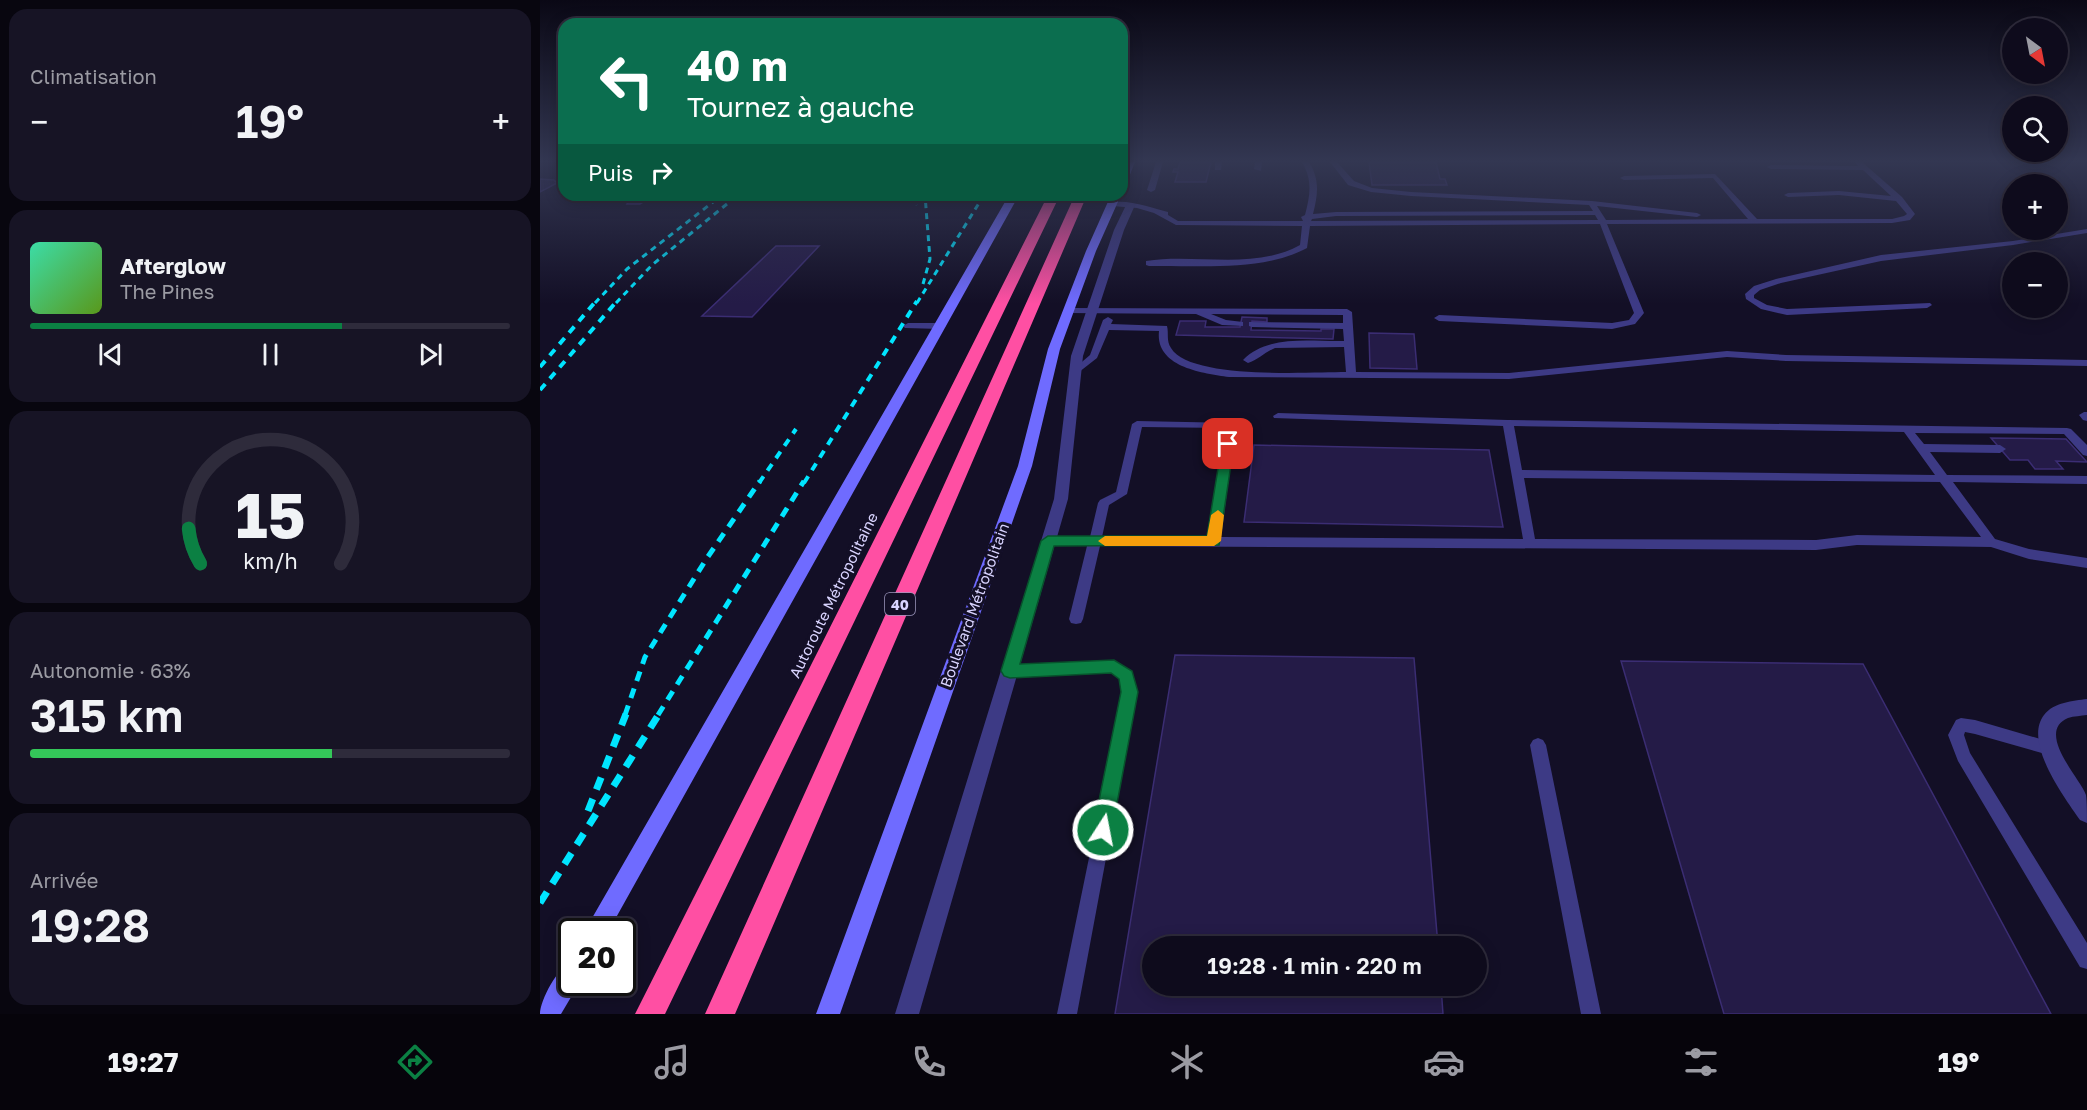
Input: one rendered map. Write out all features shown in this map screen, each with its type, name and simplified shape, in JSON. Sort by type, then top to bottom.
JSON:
[{"type":"highway","name":"Autoroute Métropolitaine","points":[[650,1014],[1047,209]]},
{"type":"highway","name":"40","points":[[720,1014],[1075,209]]},
{"type":"main road","points":[[603,918],[1006,209]]},
{"type":"main road","name":"Boulevard Métropolitain","points":[[828,1014],[1024,466],[1047,375],[1069,311],[1110,209]]},
{"type":"main road","points":[[548,1014],[559,996]]},
{"type":"street","points":[[907,1014],[1064,482],[1077,356],[1128,209]]},
{"type":"street","points":[[2087,707],[2072,708],[2056,716],[2046,729],[2049,748],[2061,774],[2087,813]]},
{"type":"lane","points":[[1147,209],[1181,224],[1307,220],[1604,222],[1901,220],[1911,214],[1907,209]]},
{"type":"lane","points":[[1149,262],[1280,257],[1299,251],[1304,246],[1310,209]]},
{"type":"lane","points":[[1439,318],[1600,326],[1631,323],[1638,318],[1639,313],[1605,231],[1604,222],[1596,209]]},
{"type":"lane","points":[[1646,209],[1755,222]]},
{"type":"lane","points":[[1744,209],[1755,222]]},
{"type":"lane","points":[[1307,220],[1336,214],[1598,213]]},
{"type":"lane","points":[[1927,305],[1787,312],[1764,308],[1750,299],[1749,294],[1757,288],[1779,281],[1881,258],[2013,243],[2087,231]]},
{"type":"lane","points":[[1069,311],[1347,312],[1351,375]]},
{"type":"lane","points":[[1074,373],[1094,356],[1111,311]]},
{"type":"lane","points":[[1148,328],[1153,311]]},
{"type":"lane","points":[[1197,311],[1225,323],[1240,324]]},
{"type":"lane","points":[[1252,324],[1348,326]]},
{"type":"lane","points":[[908,326],[941,326]]},
{"type":"lane","points":[[1105,327],[1164,328],[1162,342],[1169,353],[1186,364],[1229,374],[1509,376],[1726,354],[1786,358],[2087,363]]},
{"type":"lane","points":[[1248,360],[1263,349],[1274,345],[1349,344]]},
{"type":"lane","points":[[1278,416],[1508,423],[2067,431],[2087,452]]},
{"type":"lane","points":[[1508,423],[1530,543]]},
{"type":"lane","points":[[1076,619],[1104,503],[1120,494],[1137,424],[1231,424],[1214,541]]},
{"type":"lane","points":[[1907,429],[1991,542]]},
{"type":"lane","points":[[1921,448],[2000,449]]},
{"type":"lane","points":[[1517,474],[2087,480]]},
{"type":"lane","points":[[1048,541],[1816,545],[1857,540],[1991,542],[2029,554],[2087,563]]},
{"type":"lane","points":[[1010,671],[1114,667],[1127,676],[1130,692],[1067,1014]]},
{"type":"lane","points":[[2049,748],[1961,725],[1956,735],[1964,756],[2087,960]]},
{"type":"lane","points":[[1538,745],[1591,1014]]},
{"type":"building","points":[[776,246],[819,246],[752,317],[702,316]]},
{"type":"building","points":[[1242,317],[1267,318],[1267,322],[1252,321],[1251,330],[1321,331],[1321,329],[1334,329],[1333,339],[1176,335],[1180,321],[1206,321],[1205,327],[1240,327]]},
{"type":"building","points":[[1369,333],[1414,334],[1417,369],[1370,368]]},
{"type":"building","points":[[1991,438],[2066,439],[2087,462],[2056,461],[2063,469],[2035,469],[2028,460],[2010,460]]},
{"type":"building","points":[[1254,445],[1489,450],[1503,527],[1244,522]]},
{"type":"building","points":[[1175,655],[1414,658],[1437,936],[1142,936],[1142,996],[1442,996],[1443,1014],[1115,1014]]},
{"type":"building","points":[[1621,661],[1863,664],[2051,1014],[1724,1014]]},
{"type":"railway","points":[[595,303],[627,269],[704,209]]},
{"type":"railway","points":[[616,303],[652,265],[720,209]]},
{"type":"railway","points":[[923,284],[930,259],[926,209]]},
{"type":"railway","points":[[917,303],[975,209]]},
{"type":"railway","points":[[540,367],[596,301]]},
{"type":"railway","points":[[540,390],[617,301]]},
{"type":"railway","points":[[804,483],[917,301]]},
{"type":"railway","points":[[759,483],[796,429]]},
{"type":"railway","points":[[625,715],[645,657],[707,558],[760,481]]},
{"type":"railway","points":[[658,715],[804,481]]},
{"type":"railway","points":[[588,811],[626,714]]},
{"type":"railway","points":[[540,903],[659,714]]},
{"type":"slow traffic","points":[[1105,541],[1214,541],[1218,515]]},
{"type":"route","points":[[1103,830],[1130,692],[1127,676],[1114,667],[1010,671],[1048,541],[1214,541],[1228,444]]}]
